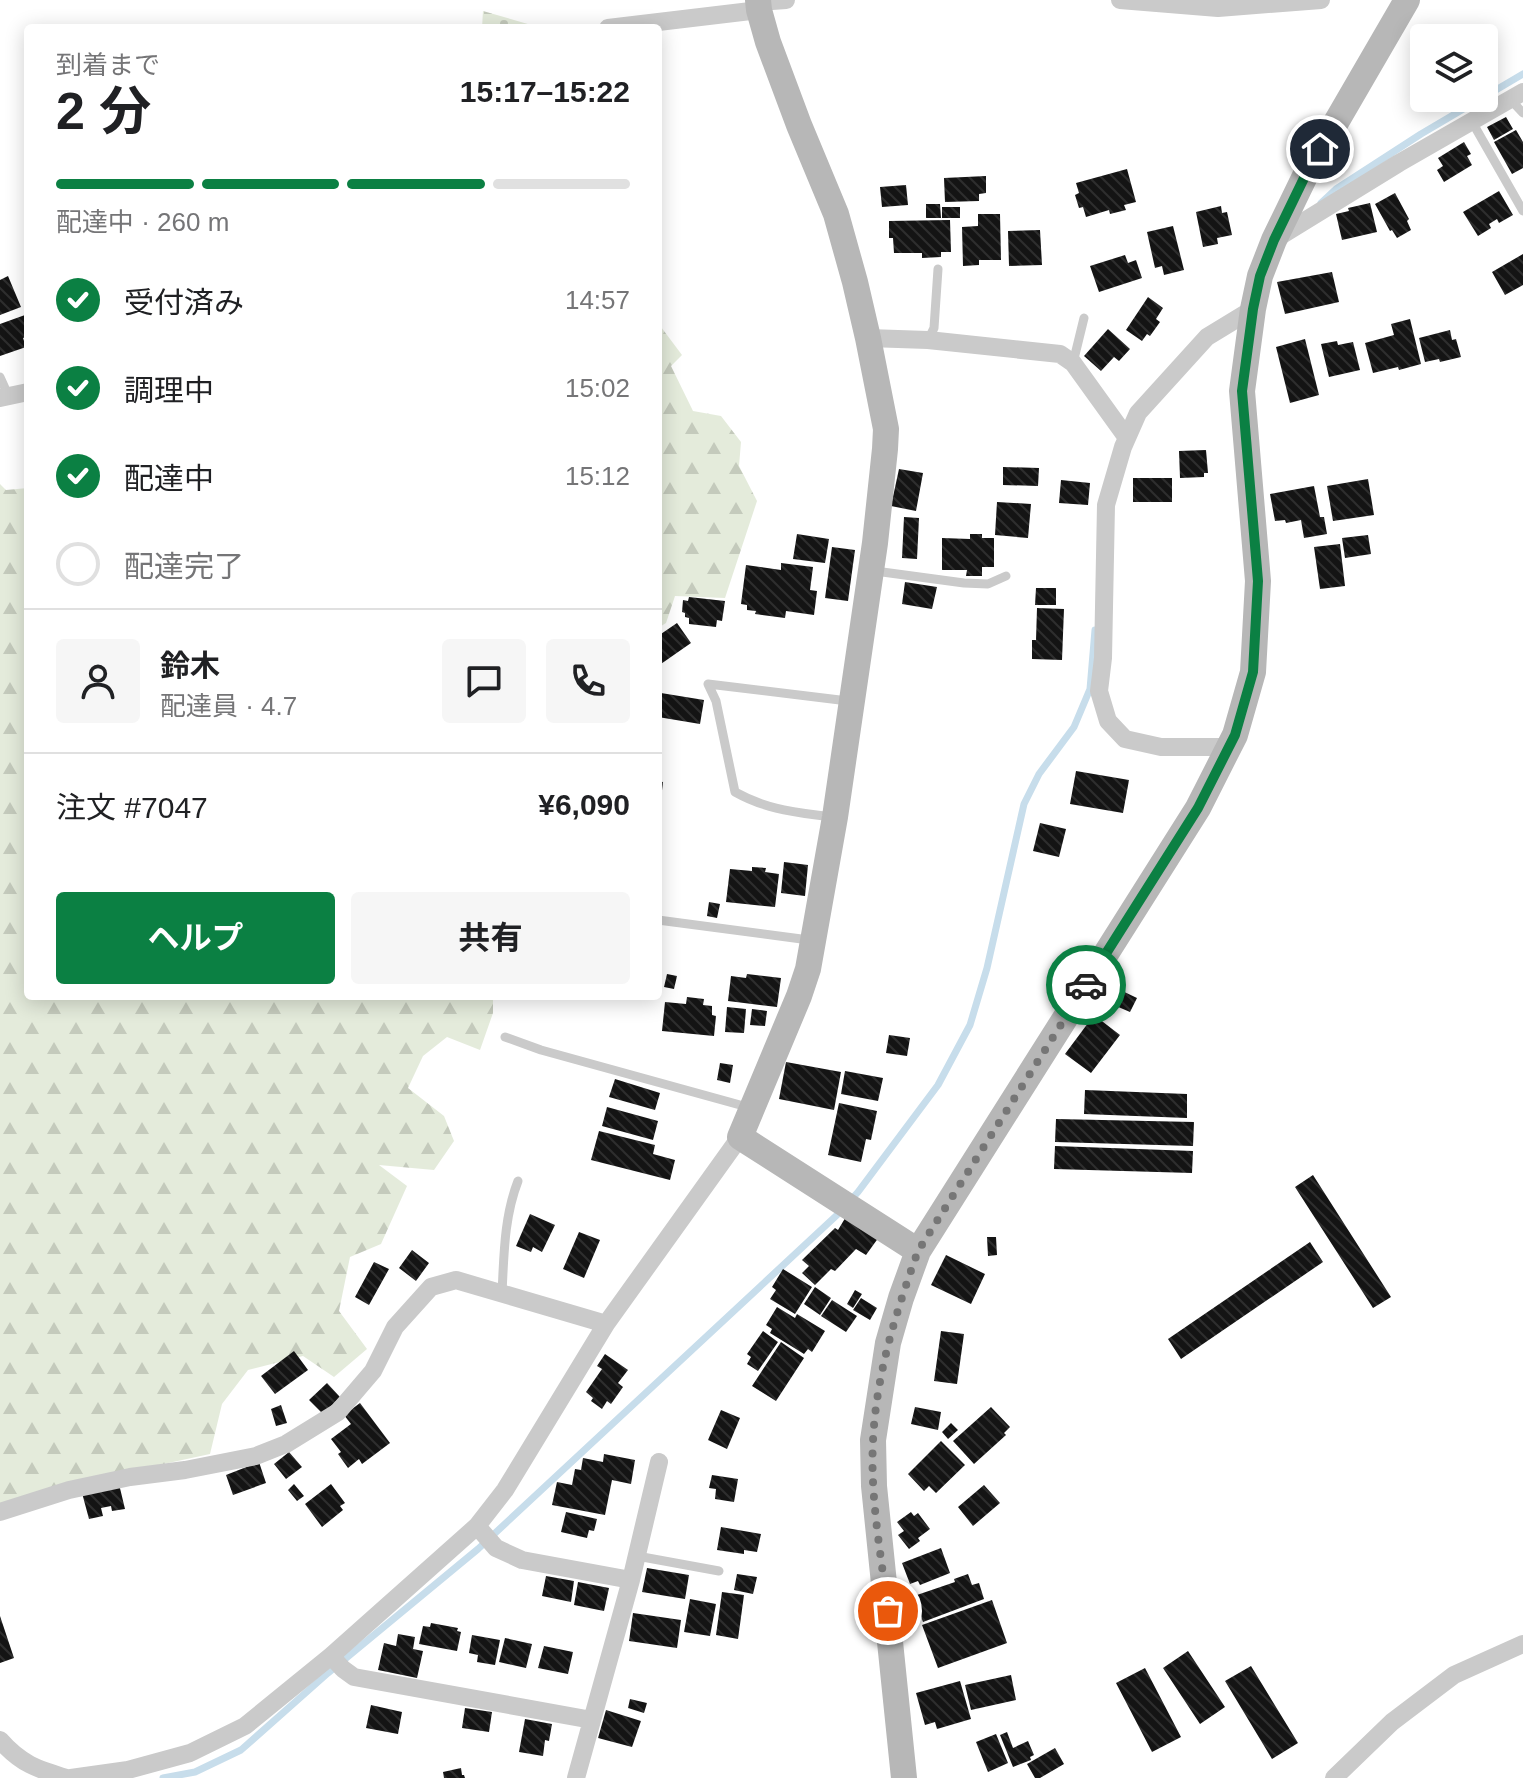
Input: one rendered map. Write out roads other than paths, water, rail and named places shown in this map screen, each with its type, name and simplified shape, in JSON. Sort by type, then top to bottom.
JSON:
[{"type":"main road","points":[[904,1778],[874,1486],[873,1440],[888,1343],[918,1251],[1198,808],[1235,735],[1253,672],[1258,581],[1242,391],[1260,276],[1306,174],[1407,0]]},
{"type":"main road","points":[[759,4],[768,42],[836,214],[855,282],[886,429],[871,571],[835,817],[808,969],[740,1137],[918,1251]]},
{"type":"street","points":[[633,24],[786,0]]},
{"type":"street","points":[[1120,0],[1218,4],[1321,0]]},
{"type":"street","points":[[1274,240],[1516,95]]},
{"type":"street","points":[[1229,747],[1161,747],[1125,739],[1108,721],[1099,691],[1103,658],[1106,505],[1138,413],[1207,337],[1253,309]]},
{"type":"street","points":[[868,338],[928,340],[1060,354],[1073,363],[1127,438]]},
{"type":"street","points":[[0,1740],[15,1757],[69,1778],[128,1770],[190,1753],[245,1726],[331,1656],[477,1526],[505,1490],[606,1324],[740,1137]]},
{"type":"street","points":[[0,1512],[69,1490],[256,1456],[286,1444],[338,1412],[373,1371],[395,1327],[431,1287],[456,1280],[606,1324]]},
{"type":"street","points":[[576,1778],[631,1580],[659,1462]]},
{"type":"street","points":[[477,1526],[496,1548],[522,1560],[631,1580]]},
{"type":"street","points":[[1334,1778],[1392,1722],[1454,1675],[1523,1644]]},
{"type":"street","points":[[331,1656],[354,1677],[592,1720]]},
{"type":"lane","points":[[1516,95],[1523,113]]},
{"type":"lane","points":[[1471,120],[1523,211]]},
{"type":"lane","points":[[928,340],[934,328],[938,269]]},
{"type":"lane","points":[[1073,363],[1084,318]]},
{"type":"lane","points":[[0,377],[5,398]]},
{"type":"lane","points":[[871,571],[988,584],[1006,576]]},
{"type":"lane","points":[[835,817],[772,808],[735,792],[718,710],[708,684],[852,702]]},
{"type":"lane","points":[[662,921],[813,941]]},
{"type":"lane","points":[[505,1037],[541,1050],[752,1109]]},
{"type":"lane","points":[[502,1293],[506,1226],[510,1200],[518,1181]]},
{"type":"lane","points":[[637,1556],[719,1571]]},
{"type":"waterway","points":[[1498,89],[1523,74]]},
{"type":"waterway","points":[[1321,203],[1336,189],[1458,112]]},
{"type":"waterway","points":[[163,1778],[195,1772],[241,1750],[328,1673],[478,1549],[858,1192],[938,1085],[970,1025],[987,968],[1024,804],[1039,774],[1074,727],[1090,689],[1095,630]]}]
